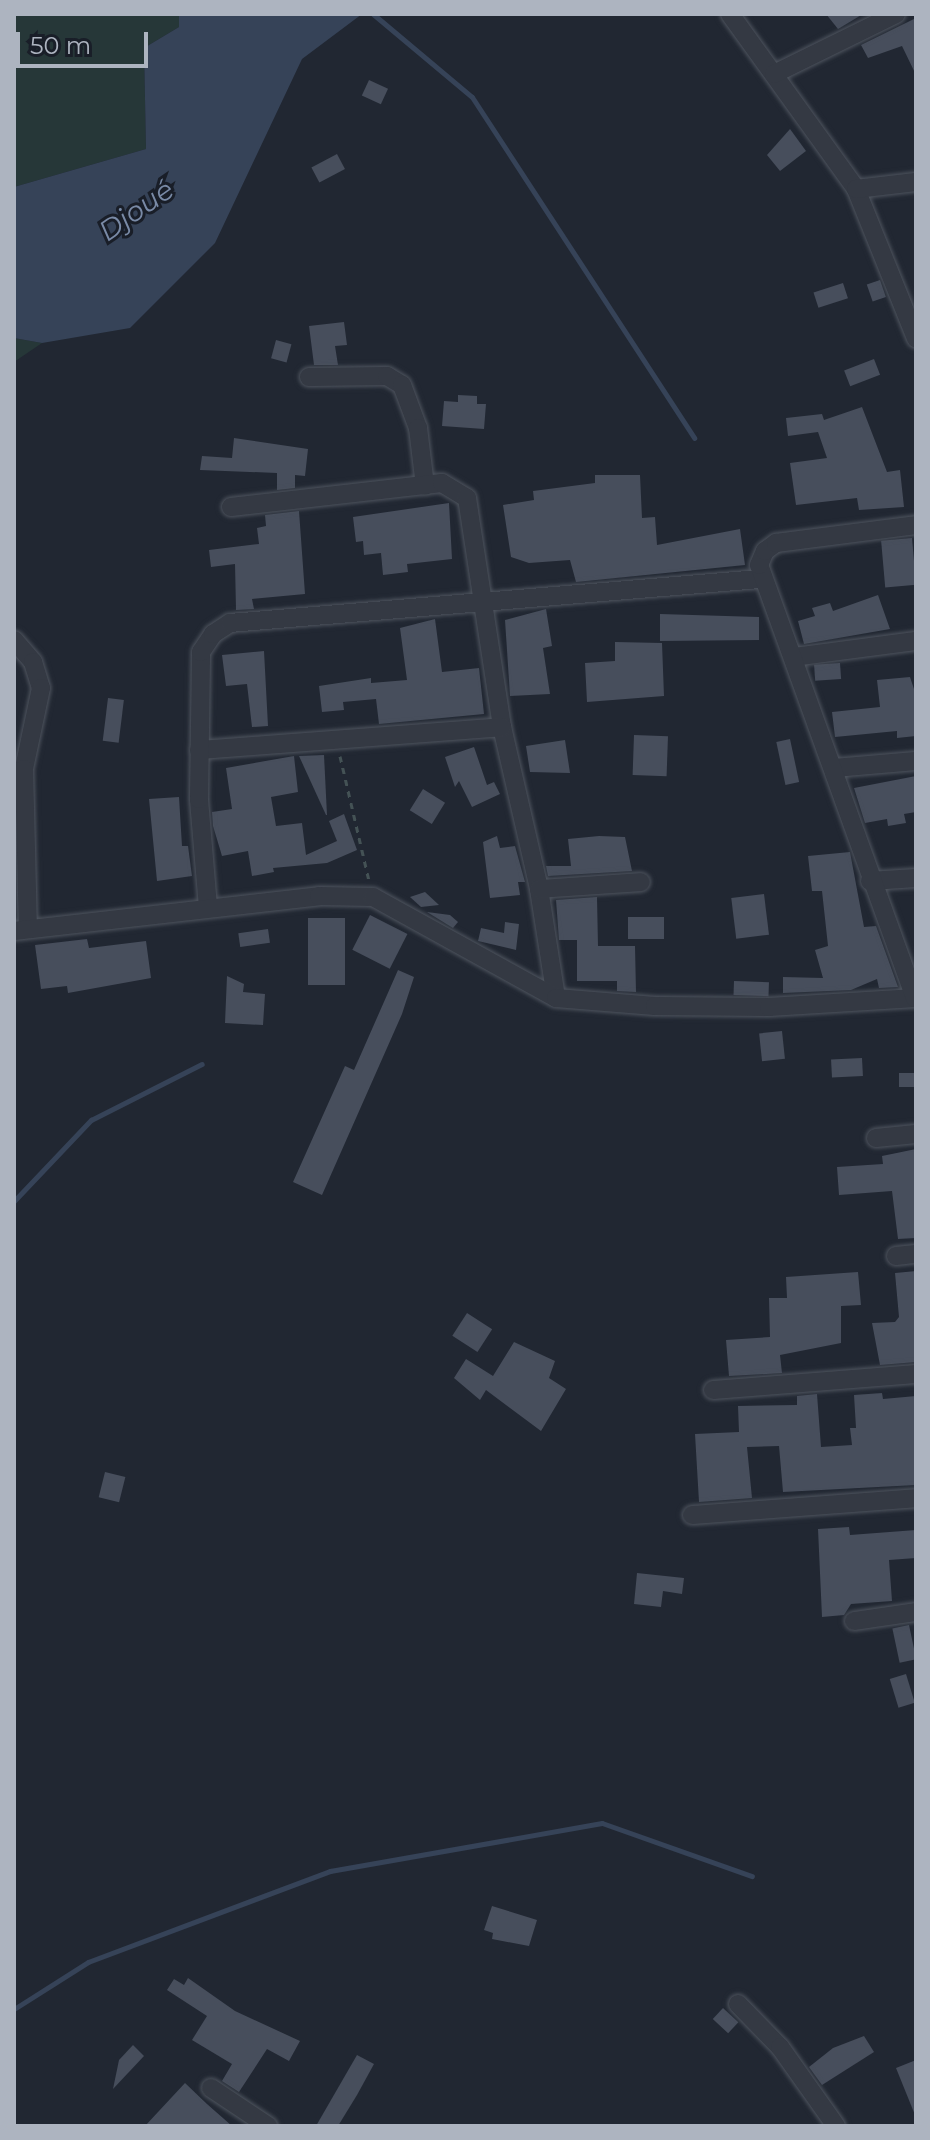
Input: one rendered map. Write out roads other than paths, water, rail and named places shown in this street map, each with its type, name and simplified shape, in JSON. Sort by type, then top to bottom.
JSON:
[{"type":"street","points":[[730,14],[856,189],[908,292],[916,338]]},
{"type":"street","points":[[774,74],[896,14]]},
{"type":"street","points":[[856,189],[916,182]]},
{"type":"street","points":[[309,377],[387,376],[402,385],[418,428],[425,486]]},
{"type":"street","points":[[231,507],[442,483],[467,498],[486,604],[502,727],[539,889],[556,998]]},
{"type":"street","points":[[14,640],[33,662],[41,688],[24,769],[21,930],[319,896],[373,897],[556,998],[655,1006],[769,1007],[916,998],[870,881],[794,657],[760,579],[765,551],[776,543],[916,525]]},
{"type":"street","points":[[208,907],[199,750],[201,652],[213,634],[230,623],[760,579]]},
{"type":"street","points":[[794,657],[916,641]]},
{"type":"street","points":[[199,750],[502,727]]},
{"type":"street","points":[[834,768],[916,761]]},
{"type":"street","points":[[870,881],[916,878]]},
{"type":"street","points":[[539,889],[641,882]]},
{"type":"street","points":[[876,1138],[916,1134]]},
{"type":"street","points":[[896,1256],[916,1254]]},
{"type":"street","points":[[713,1390],[916,1374]]},
{"type":"street","points":[[692,1515],[916,1498]]},
{"type":"street","points":[[854,1621],[916,1612]]},
{"type":"street","points":[[738,2004],[780,2047],[836,2126]]},
{"type":"street","points":[[211,2088],[268,2126]]},
{"type":"water","name":"Djoué","points":[[179,14],[362,14],[302,59],[215,243],[130,328],[42,343],[14,338],[14,187],[146,149],[144,48],[179,27]]},
{"type":"waterway","points":[[373,14],[472,97],[694,438]]},
{"type":"waterway","points":[[14,1201],[91,1120],[202,1064]]},
{"type":"waterway","points":[[14,2009],[88,1962],[330,1871],[602,1823],[752,1876]]}]
